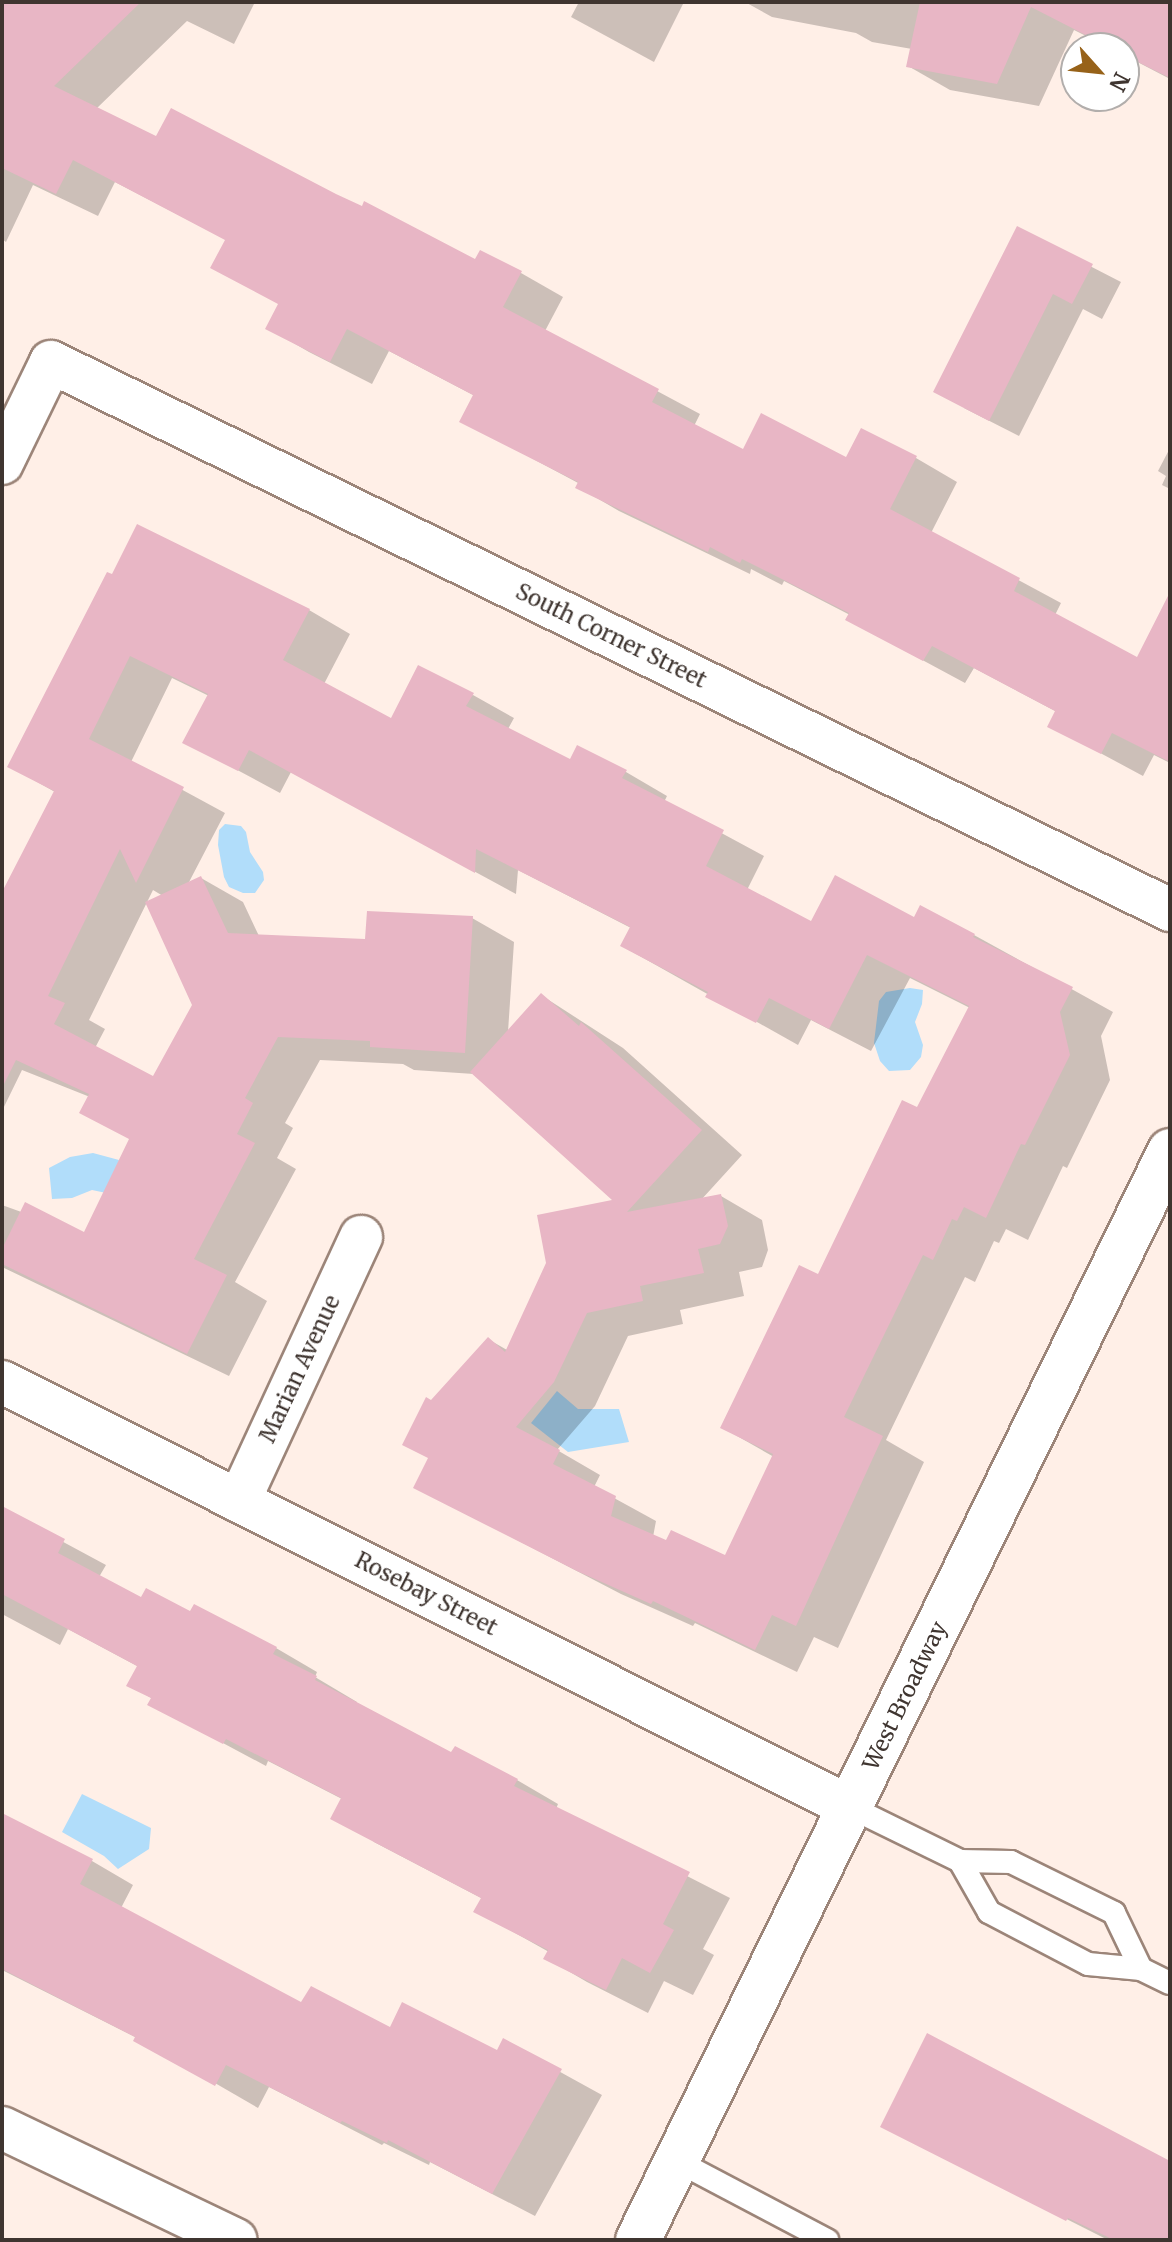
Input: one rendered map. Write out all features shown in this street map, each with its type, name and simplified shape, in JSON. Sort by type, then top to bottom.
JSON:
[{"type":"main road","name":"West Broadway","points":[[638,2240],[1170,1151]]},
{"type":"street","name":"South Corner Street","points":[[2,463],[51,362],[1170,910]]},
{"type":"street","name":"Marian Avenue","points":[[239,1501],[361,1237]]},
{"type":"street","name":"Rosebay Street","points":[[2,1382],[850,1807]]},
{"type":"street","points":[[2,2128],[236,2240]]},
{"type":"lane","points":[[850,1807],[960,1861],[1011,1862],[1114,1913],[1141,1969]]},
{"type":"lane","points":[[960,1861],[989,1912],[1088,1964],[1141,1969],[1170,1983]]},
{"type":"lane","points":[[677,2161],[827,2240]]},
{"type":"water","points":[[225,824],[241,826],[246,832],[250,852],[263,872],[264,880],[255,893],[243,893],[229,887],[224,877],[218,845],[219,830]]},
{"type":"water","points":[[910,988],[923,990],[922,1004],[915,1022],[923,1045],[921,1057],[910,1070],[889,1071],[880,1061],[874,1043],[879,1001],[886,992]]},
{"type":"water","points":[[93,1153],[119,1160],[111,1194],[92,1190],[72,1198],[52,1199],[49,1168],[70,1157]]},
{"type":"water","points":[[557,1391],[578,1409],[619,1409],[629,1442],[568,1452],[531,1423]]},
{"type":"water","points":[[82,1794],[151,1828],[149,1849],[118,1869],[104,1856],[62,1832]]},
{"type":"building","points":[[2,2],[141,2],[54,86],[156,136],[171,108],[336,194],[362,206],[364,201],[475,259],[480,250],[522,271],[503,307],[659,389],[652,402],[743,449],[761,413],[846,457],[861,428],[917,456],[890,509],[1020,578],[1014,591],[1137,657],[1170,592],[1170,762],[1112,733],[1101,754],[1047,727],[1055,711],[932,646],[923,661],[845,620],[849,613],[742,559],[740,563],[710,547],[708,552],[575,488],[578,482],[459,422],[473,395],[347,329],[330,362],[265,329],[278,304],[210,268],[225,240],[73,160],[56,194],[2,168]]},
{"type":"building","points":[[920,2],[1170,2],[1170,78],[1140,63],[1140,32],[1080,32],[1031,7],[997,84],[906,67]]},
{"type":"building","points":[[1017,226],[1093,264],[1072,304],[1053,294],[989,421],[933,392]]},
{"type":"building","points":[[137,524],[310,609],[283,660],[391,718],[418,665],[474,693],[466,706],[570,759],[577,745],[627,770],[622,778],[724,830],[706,866],[811,921],[835,875],[914,917],[920,905],[975,934],[973,937],[1073,987],[1060,1012],[1070,1055],[1025,1145],[1021,1144],[986,1218],[964,1207],[957,1221],[952,1219],[933,1260],[923,1255],[844,1417],[883,1436],[796,1626],[772,1615],[755,1650],[653,1601],[651,1604],[577,1571],[413,1488],[428,1458],[402,1445],[426,1397],[431,1400],[488,1337],[505,1352],[546,1263],[537,1215],[612,1200],[470,1072],[541,993],[579,1026],[581,1022],[702,1130],[627,1212],[721,1194],[728,1226],[720,1244],[698,1249],[704,1273],[640,1286],[643,1301],[587,1313],[554,1382],[516,1427],[560,1450],[553,1464],[616,1496],[611,1516],[666,1540],[671,1530],[725,1555],[773,1454],[720,1428],[799,1265],[818,1274],[902,1100],[917,1107],[969,1006],[867,955],[829,1029],[769,998],[756,1023],[705,997],[708,992],[620,946],[630,927],[476,849],[475,873],[249,750],[238,771],[182,743],[208,694],[130,656],[89,739],[184,787],[136,883],[120,849],[48,996],[65,1003],[54,1024],[153,1076],[192,1005],[145,902],[201,876],[228,933],[365,939],[367,911],[473,916],[465,1053],[370,1047],[370,1041],[278,1037],[245,1098],[253,1103],[237,1134],[255,1143],[194,1259],[227,1275],[187,1354],[2,1264],[2,1249],[25,1202],[84,1232],[129,1139],[79,1113],[89,1094],[16,1060],[2,1088],[2,892],[54,791],[7,767],[107,572],[112,574]]},
{"type":"building","points":[[2,1506],[65,1539],[58,1553],[141,1597],[146,1588],[190,1611],[194,1604],[277,1647],[273,1654],[317,1676],[315,1680],[451,1752],[455,1746],[518,1779],[514,1786],[690,1872],[663,1924],[674,1930],[650,1973],[622,1958],[606,1990],[543,1959],[548,1950],[473,1912],[481,1898],[330,1819],[341,1798],[226,1739],[223,1744],[147,1705],[151,1698],[126,1686],[137,1666],[2,1594]]},
{"type":"building","points":[[2,1813],[93,1859],[80,1884],[301,2002],[311,1986],[390,2027],[402,2002],[497,2050],[503,2038],[562,2069],[492,2194],[388,2140],[387,2143],[342,2121],[340,2123],[226,2065],[215,2086],[133,2041],[135,2037],[2,1969]]},
{"type":"building","points":[[927,2033],[1170,2161],[1170,2240],[1114,2240],[1068,2218],[1066,2221],[880,2127]]}]
